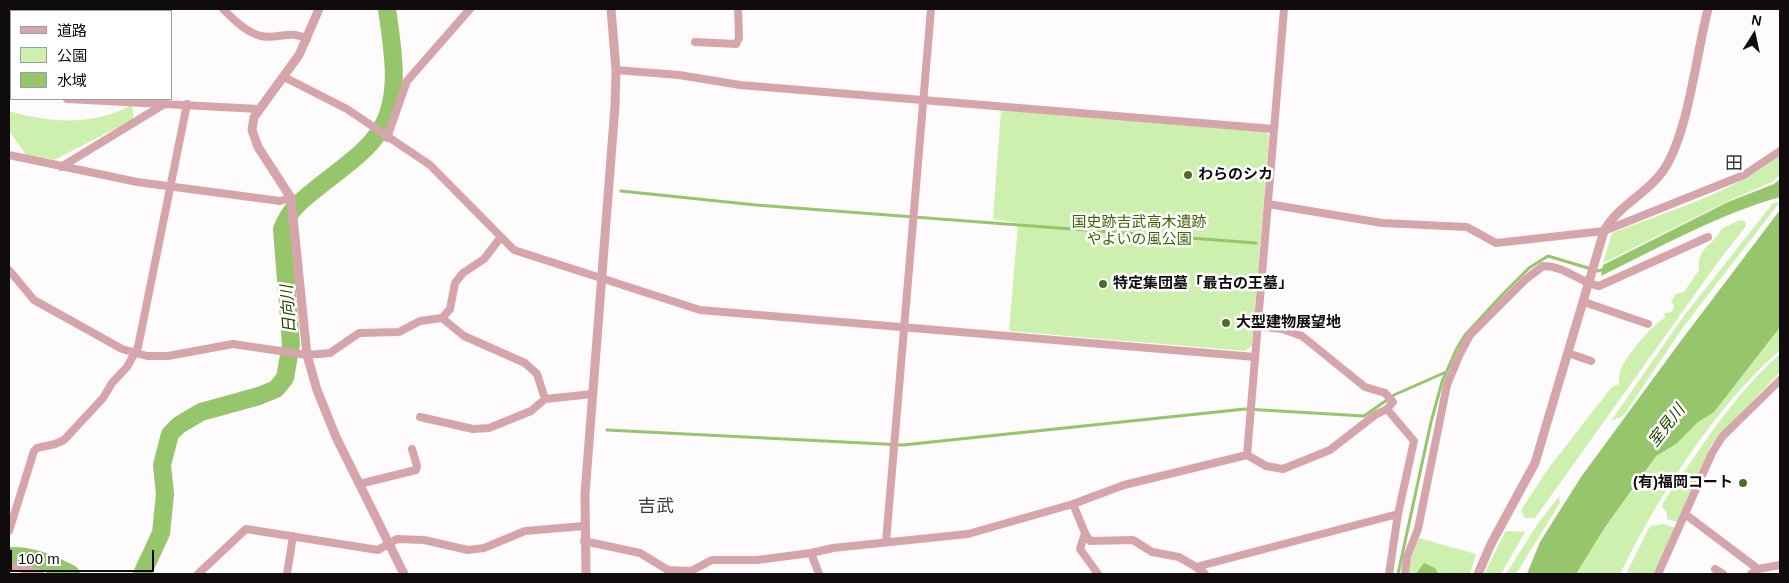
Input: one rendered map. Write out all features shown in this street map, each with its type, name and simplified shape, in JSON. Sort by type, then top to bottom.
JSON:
[{"type":"street","points":[[223,9],[245,28],[262,36],[297,34],[307,39]]},
{"type":"street","points":[[319,9],[307,39],[284,77],[254,117],[252,130],[258,146],[292,200],[302,355],[359,484],[404,574]]},
{"type":"street","points":[[387,138],[407,81],[470,9]]},
{"type":"street","points":[[586,574],[584,526],[616,70],[611,9]]},
{"type":"street","points":[[695,42],[736,44],[739,38],[738,9]]},
{"type":"street","points":[[886,542],[896,445],[930,9]]},
{"type":"street","points":[[1247,455],[1284,9]]},
{"type":"street","points":[[1478,574],[1491,544],[1535,463],[1604,231],[1614,217],[1649,187],[1663,170],[1675,149],[1708,9]]},
{"type":"street","points":[[616,70],[679,75],[740,85],[1274,129]]},
{"type":"street","points":[[284,77],[347,109],[430,166],[514,250],[700,310],[905,329],[1255,357]]},
{"type":"street","points":[[92,100],[259,109]]},
{"type":"street","points":[[61,167],[167,103]]},
{"type":"street","points":[[9,532],[34,451],[37,448],[64,440],[103,398],[112,383],[127,367],[138,347],[168,187],[187,104]]},
{"type":"street","points":[[1268,204],[1382,223],[1467,227],[1496,243],[1604,231],[1744,175],[1780,151]]},
{"type":"street","points":[[9,155],[61,167],[168,187],[280,201],[292,200]]},
{"type":"street","points":[[9,270],[34,300],[122,349],[147,356],[168,356],[233,344],[302,355],[330,353],[359,333],[399,332],[420,321],[442,318],[450,309],[455,284],[463,273],[484,259],[501,237]]},
{"type":"street","points":[[1405,574],[1407,557],[1418,529],[1447,384],[1470,335],[1526,279],[1543,266],[1569,271],[1580,281],[1599,286],[1708,237]]},
{"type":"street","points":[[1584,302],[1648,324]]},
{"type":"street","points":[[442,318],[464,336],[524,363],[537,374],[544,399]]},
{"type":"street","points":[[584,541],[640,552],[668,570],[691,571],[712,560],[757,560],[811,553],[833,548],[968,534],[1073,504],[1124,485],[1247,455],[1266,466],[1283,469],[1330,450],[1387,409],[1393,402],[1385,393],[1365,387],[1302,336],[1282,329],[1258,326]]},
{"type":"street","points":[[1568,353],[1592,361]]},
{"type":"street","points":[[1658,574],[1704,469],[1722,437],[1780,380]]},
{"type":"street","points":[[420,418],[473,429],[489,428],[531,411],[544,399],[592,394]]},
{"type":"street","points":[[1387,409],[1414,441],[1398,514],[1389,574]]},
{"type":"street","points":[[359,484],[416,470],[417,466],[412,449]]},
{"type":"street","points":[[1073,504],[1090,541],[1133,540],[1152,552],[1179,557],[1196,566],[1205,574]]},
{"type":"street","points":[[1196,566],[1398,514]]},
{"type":"street","points":[[1685,514],[1754,572],[1780,565]]},
{"type":"street","points":[[198,574],[246,529],[378,550],[397,539],[424,540],[468,550],[484,548],[525,531],[584,526]]},
{"type":"street","points":[[1085,533],[1080,549],[1099,574]]},
{"type":"street","points":[[286,574],[293,536]]},
{"type":"street","points":[[811,553],[819,574]]},
{"type":"street","points":[[9,565],[40,574]]},
{"type":"street","points":[[1715,569],[1723,574]]},
{"type":"green space","points":[[132,105],[134,119],[54,160],[27,156],[9,131],[9,111],[40,118],[71,120],[102,116]]},
{"type":"green space","name":"国史跡吉武高木遺跡 やよいの風公園","points":[[1001,110],[1266,132],[1269,136],[1252,346],[1245,351],[1009,331],[1018,223],[993,219]]},
{"type":"green space","points":[[1780,155],[1780,175],[1772,182],[1728,201],[1603,263],[1612,233],[1721,191],[1762,168]]},
{"type":"green space","points":[[1780,202],[1684,326],[1623,416],[1611,421],[1683,317],[1773,203]]},
{"type":"green space","points":[[1740,220],[1745,221],[1746,226],[1718,262],[1535,518],[1525,518],[1521,510],[1548,469],[1611,388],[1619,384],[1620,373],[1627,358],[1653,327],[1665,318],[1664,313],[1672,312],[1674,306],[1671,301],[1676,294],[1684,292],[1699,270],[1700,256],[1703,251],[1721,229]]},
{"type":"green space","points":[[1780,320],[1780,350],[1733,398],[1690,454],[1652,514],[1620,574],[1567,574],[1645,464]]},
{"type":"green space","points":[[1780,354],[1780,372],[1711,445],[1677,522],[1667,519],[1667,513],[1662,507],[1663,503],[1689,464],[1747,387]]},
{"type":"green space","points":[[1559,496],[1560,503],[1516,574],[1506,574],[1537,525]]},
{"type":"green space","points":[[1664,524],[1675,528],[1654,574],[1626,574],[1650,526]]},
{"type":"green space","points":[[1505,532],[1525,532],[1501,574],[1484,574]]},
{"type":"green space","points":[[1419,538],[1476,554],[1470,574],[1409,574],[1410,561]]},
{"type":"water","points":[[1780,179],[1780,197],[1711,222],[1601,276],[1603,265],[1728,202],[1774,184]]},
{"type":"water","name":"室見川","points":[[1780,210],[1780,327],[1714,412],[1698,422],[1676,444],[1656,456],[1605,527],[1576,574],[1527,574],[1540,542],[1581,477]]},
{"type":"water","points":[[1424,563],[1435,568],[1438,574],[1416,574]]},
{"type":"waterway","name":"日向川","points":[[142,574],[161,533],[165,494],[162,465],[170,434],[179,425],[201,412],[259,396],[276,389],[285,378],[291,344],[282,229],[290,214],[299,204],[354,159],[369,145],[381,129],[392,101],[394,70],[387,9]]},
{"type":"waterway","points":[[621,191],[756,205],[1256,243]]},
{"type":"waterway","points":[[1398,574],[1431,422],[1442,382],[1465,335],[1529,268],[1548,256],[1598,271],[1605,269]]},
{"type":"waterway","points":[[607,430],[903,445],[1245,409],[1364,416],[1394,395],[1446,372]]},
{"type":"waterway","name":"日向川","points":[[9,556],[33,559],[71,574]]},
{"type":"place","name":"わらのシカ","points":[[1188,175]]},
{"type":"place","name":"特定集団墓「最古の王墓」","points":[[1103,284]]},
{"type":"place","name":"大型建物展望地","points":[[1226,323]]},
{"type":"place","name":"(有)福岡コート","points":[[1743,483]]},
{"type":"district","name":"田","points":[[1734,164]]},
{"type":"district","name":"吉武","points":[[656,507]]}]
